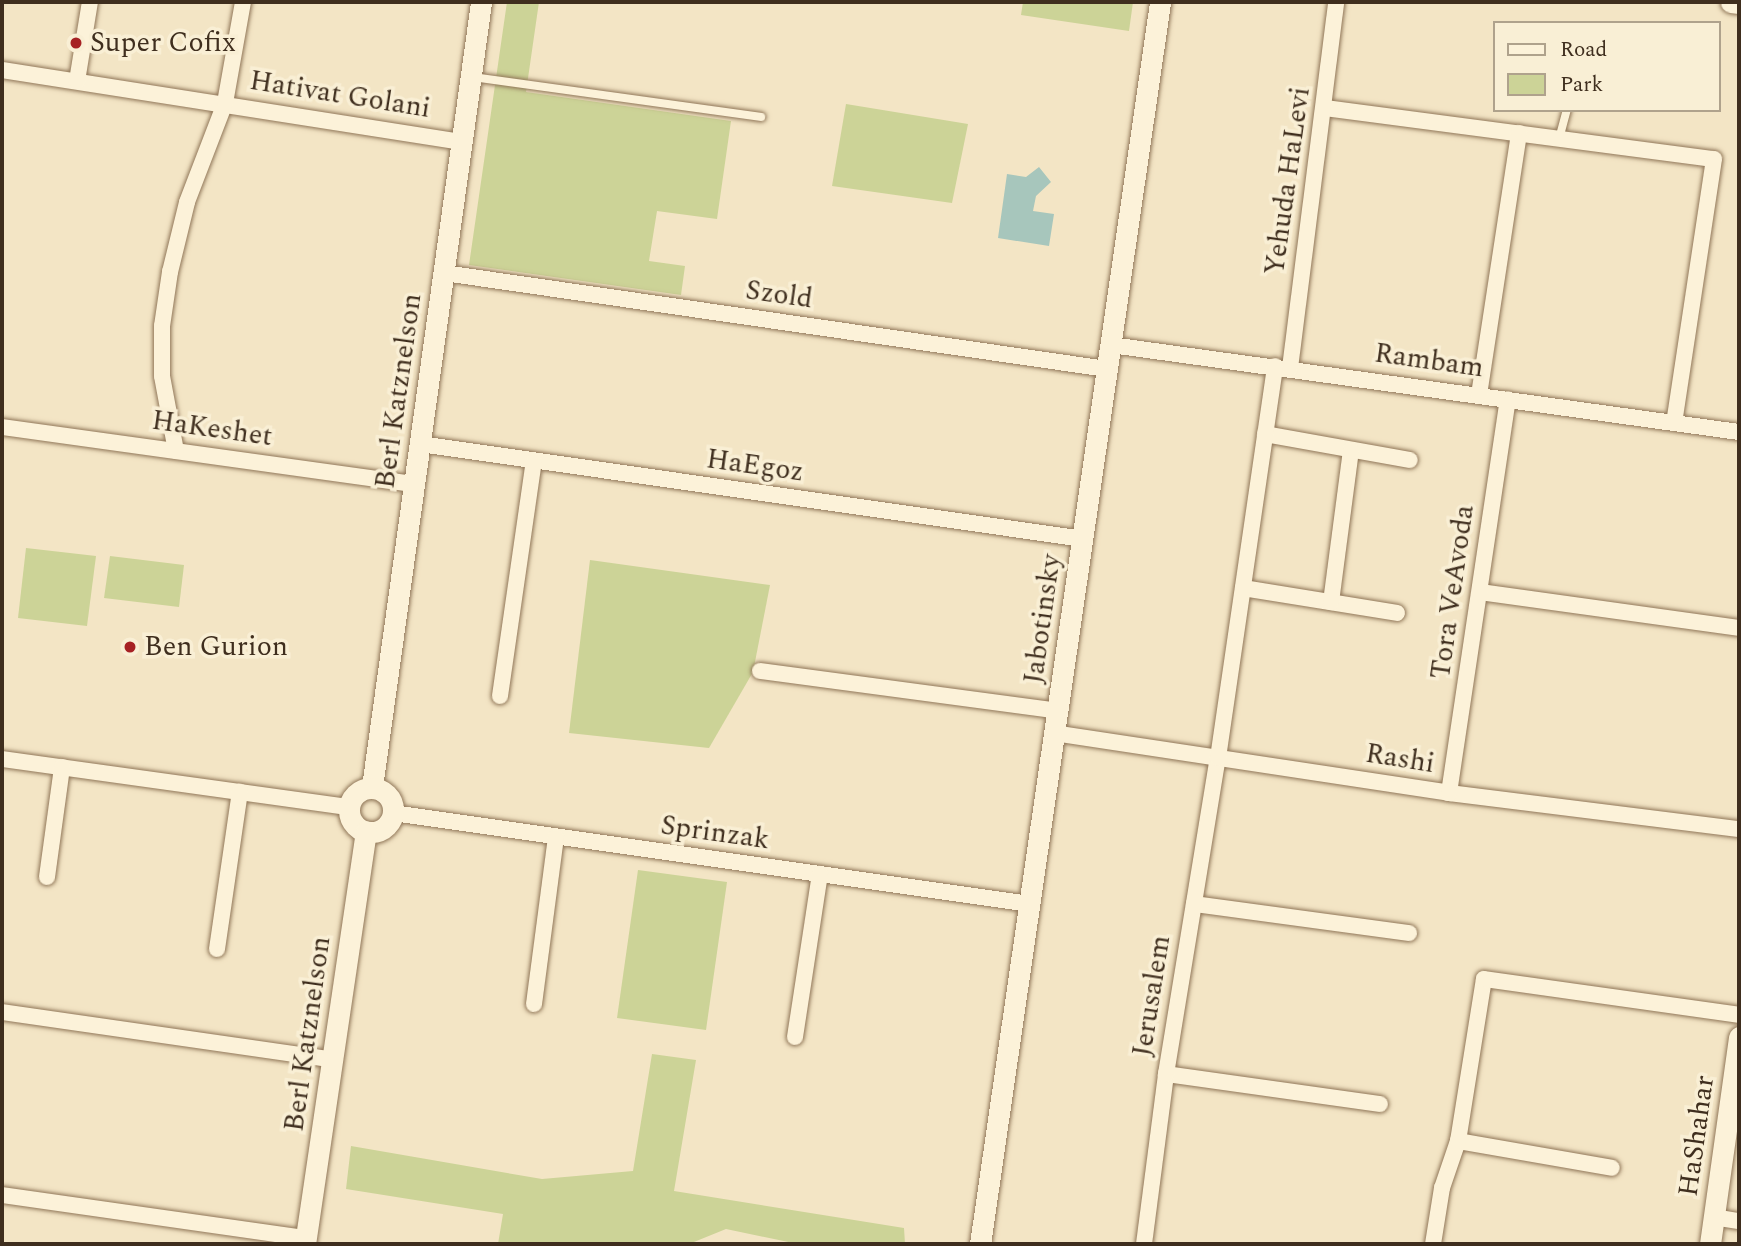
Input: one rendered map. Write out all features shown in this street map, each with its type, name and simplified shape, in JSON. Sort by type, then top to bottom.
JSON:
[{"type":"street","points":[[77,82],[90,2]]},
{"type":"street","points":[[176,451],[162,376],[162,326],[187,202],[225,103],[243,2]]},
{"type":"street","name":"Berl Katznelson","points":[[372,788],[481,2]]},
{"type":"street","name":"Jabotinsky","points":[[981,1244],[1160,2]]},
{"type":"street","name":"Yehuda HaLevi","points":[[1243,588],[1265,434],[1282,367],[1325,107],[1336,2]]},
{"type":"street","points":[[1731,2],[1739,3]]},
{"type":"street","name":"Hativat Golani","points":[[2,70],[462,142]]},
{"type":"street","points":[[1325,107],[1714,159],[1674,422]]},
{"type":"street","points":[[1479,395],[1519,133]]},
{"type":"street","name":"Szold","points":[[444,273],[1107,369]]},
{"type":"street","name":"Rambam","points":[[1111,345],[1739,432]]},
{"type":"street","name":"Tora VeAvoda","points":[[1450,793],[1508,399]]},
{"type":"street","name":"HaKeshet","points":[[2,427],[414,484]]},
{"type":"street","points":[[1265,434],[1410,460]]},
{"type":"street","name":"HaEgoz","points":[[420,444],[1083,539]]},
{"type":"street","points":[[1331,602],[1351,450]]},
{"type":"street","points":[[500,696],[534,461]]},
{"type":"street","points":[[1243,588],[1397,613]]},
{"type":"street","name":"Jerusalem","points":[[1144,1244],[1166,1074],[1243,588]]},
{"type":"street","points":[[1480,592],[1739,628]]},
{"type":"street","points":[[760,671],[1058,711]]},
{"type":"street","name":"Rashi","points":[[1054,733],[1450,793],[1739,829]]},
{"type":"street","points":[[2,759],[349,807]]},
{"type":"street","points":[[47,877],[62,766]]},
{"type":"street","points":[[372,788],[390,799],[393,813],[381,830],[366,831],[353,822],[349,807],[357,792],[372,788]]},
{"type":"street","points":[[217,949],[240,792]]},
{"type":"street","name":"Sprinzak","points":[[393,813],[1030,905]]},
{"type":"street","name":"Berl Katznelson","points":[[305,1241],[366,831]]},
{"type":"street","points":[[534,1004],[556,837]]},
{"type":"street","points":[[795,1037],[820,874]]},
{"type":"street","points":[[1194,905],[1409,933]]},
{"type":"street","points":[[1433,1244],[1442,1188],[1458,1141],[1484,979],[1739,1015]]},
{"type":"street","points":[[2,1012],[334,1060]]},
{"type":"street","name":"HaShahar","points":[[1710,1244],[1739,1037]]},
{"type":"street","points":[[1166,1074],[1380,1104]]},
{"type":"street","points":[[1458,1141],[1612,1168]]},
{"type":"street","points":[[2,1195],[305,1241]]},
{"type":"street","points":[[1713,1217],[1739,1221]]},
{"type":"lane","points":[[471,77],[761,117]]},
{"type":"lane","points":[[1559,139],[1566,112]]},
{"type":"green space","points":[[507,2],[539,2],[526,92],[731,121],[717,219],[657,211],[649,261],[685,266],[681,295],[469,265]]},
{"type":"green space","points":[[1023,2],[1133,2],[1129,31],[1021,15]]},
{"type":"green space","points":[[846,104],[968,124],[952,203],[832,186]]},
{"type":"green space","points":[[26,548],[96,556],[87,626],[18,618]]},
{"type":"green space","points":[[110,556],[184,565],[179,607],[104,598]]},
{"type":"green space","points":[[590,560],[770,585],[753,672],[709,748],[569,733]]},
{"type":"green space","points":[[638,870],[727,882],[706,1030],[617,1018]]},
{"type":"green space","points":[[652,1054],[696,1060],[674,1191],[904,1228],[905,1244],[798,1244],[726,1229],[689,1244],[498,1244],[503,1214],[346,1189],[351,1146],[542,1179],[633,1171]]},
{"type":"water","points":[[1039,167],[1051,182],[1036,196],[1033,211],[1054,214],[1049,246],[998,238],[1007,174],[1026,177]]},
{"type":"place","name":"Super Cofix","points":[[76,43]]},
{"type":"place","name":"Ben Gurion","points":[[130,647]]}]
